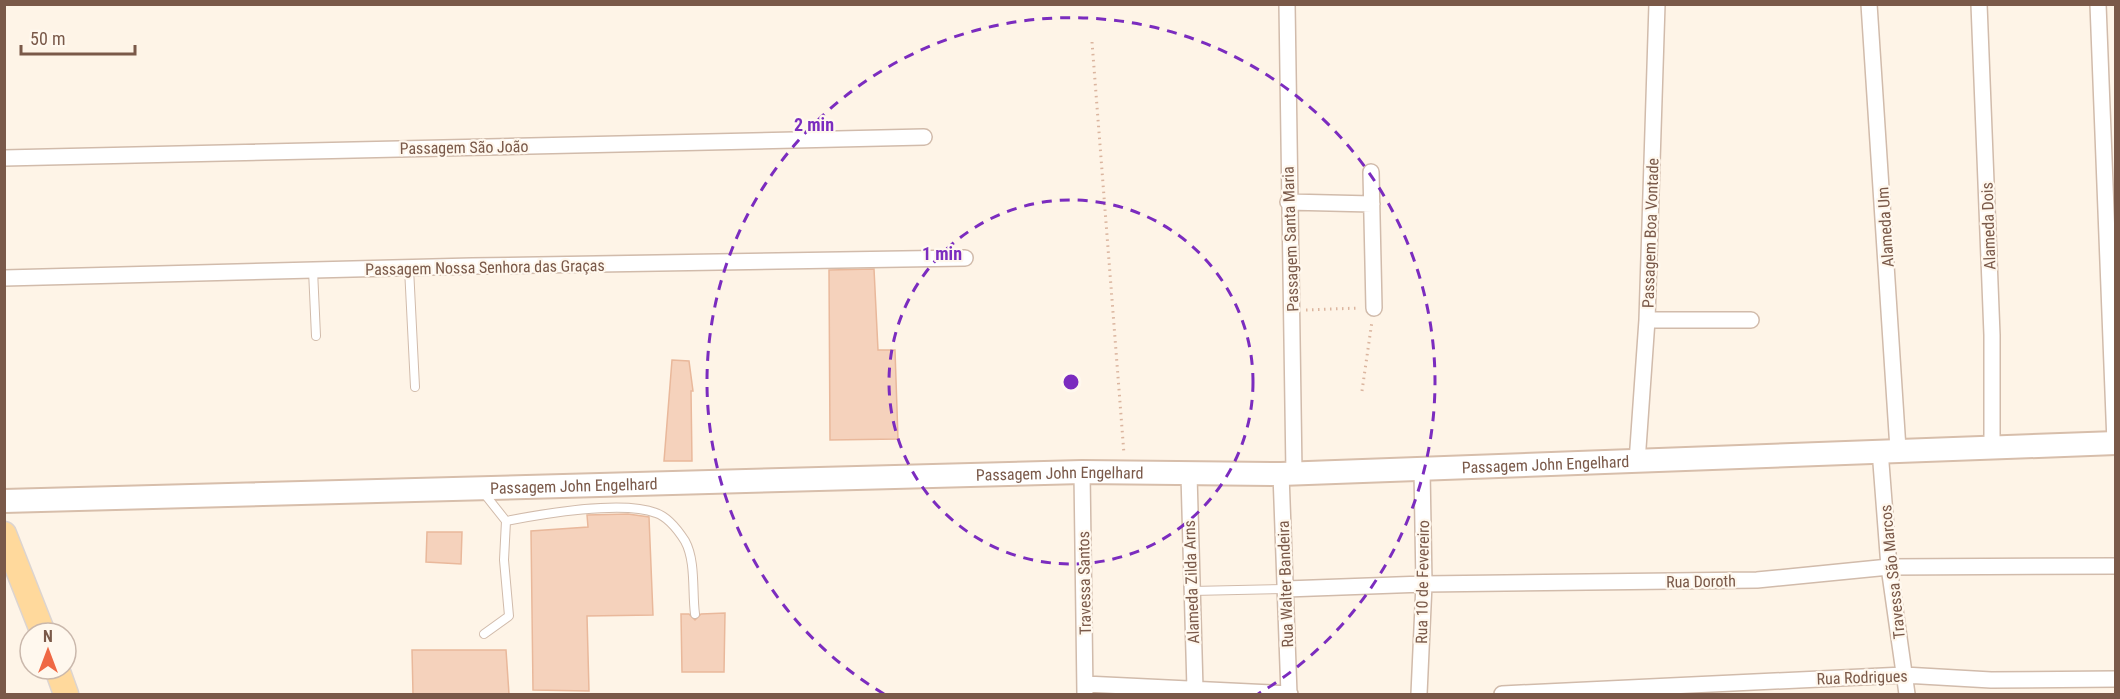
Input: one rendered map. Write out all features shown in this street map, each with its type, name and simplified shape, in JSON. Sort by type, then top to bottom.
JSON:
[{"type":"main road","name":"Passagem John Engelhard","points":[[4,501],[1082,472],[1189,475],[1288,473],[1637,462],[1889,449],[2115,443]]},
{"type":"main road","points":[[4,534],[38,621]]},
{"type":"street","name":"Passagem Santa Maria","points":[[1287,4],[1288,202],[1292,310],[1288,473]]},
{"type":"street","name":"Passagem Boa Vontade","points":[[1637,462],[1647,320],[1657,4]]},
{"type":"street","name":"Alameda Um","points":[[1869,4],[1889,449]]},
{"type":"street","name":"Alameda Dois","points":[[1979,4],[1992,323],[1992,447]]},
{"type":"street","points":[[2098,4],[2115,443]]},
{"type":"street","name":"Passagem São João","points":[[4,158],[924,137]]},
{"type":"street","points":[[1371,172],[1374,308]]},
{"type":"street","points":[[1288,202],[1372,204]]},
{"type":"street","name":"Passagem Nossa Senhora das Graças","points":[[4,279],[313,270],[965,258]]},
{"type":"street","points":[[1647,320],[1751,320]]},
{"type":"street","name":"Travessa São Marcos","points":[[1889,449],[1888,567],[1907,694]]},
{"type":"street","name":"Rua 10 de Fevereiro","points":[[1419,694],[1424,584],[1422,469]]},
{"type":"street","name":"Travessa Santos","points":[[1082,472],[1085,689]]},
{"type":"street","name":"Rua Walter Bandeira","points":[[1288,473],[1286,589],[1290,694]]},
{"type":"street","name":"Alameda Zilda Arns","points":[[1189,475],[1190,591],[1195,689]]},
{"type":"street","name":"Rua Doroth","points":[[1286,589],[1424,584],[1757,580],[1888,567],[2115,566]]},
{"type":"street","name":"Rua Rodrigues","points":[[1502,694],[1905,675],[1991,680],[2115,680]]},
{"type":"street","points":[[1085,689],[1195,689],[1290,694]]},
{"type":"lane","points":[[409,268],[415,387]]},
{"type":"lane","points":[[313,270],[316,336]]},
{"type":"lane","points":[[480,488],[506,521],[504,560],[509,616],[484,634]]},
{"type":"lane","points":[[506,521],[584,510],[643,509],[658,513],[673,525],[686,543],[691,562],[694,614]]},
{"type":"lane","points":[[1190,591],[1286,589]]},
{"type":"path","points":[[1092,42],[1125,473]]},
{"type":"path","points":[[1292,310],[1374,308],[1362,392]]},
{"type":"building","points":[[874,269],[878,350],[895,350],[898,439],[830,440],[829,270]]},
{"type":"building","points":[[672,360],[689,361],[693,391],[691,391],[692,461],[664,461]]},
{"type":"building","points":[[628,514],[649,517],[653,615],[587,616],[589,691],[533,690],[531,531],[588,527],[587,515]]},
{"type":"building","points":[[427,532],[462,532],[461,564],[426,562]]},
{"type":"building","points":[[725,613],[724,672],[682,672],[681,614],[689,614],[695,620],[701,614]]},
{"type":"building","points":[[412,650],[506,650],[509,694],[413,694]]}]
